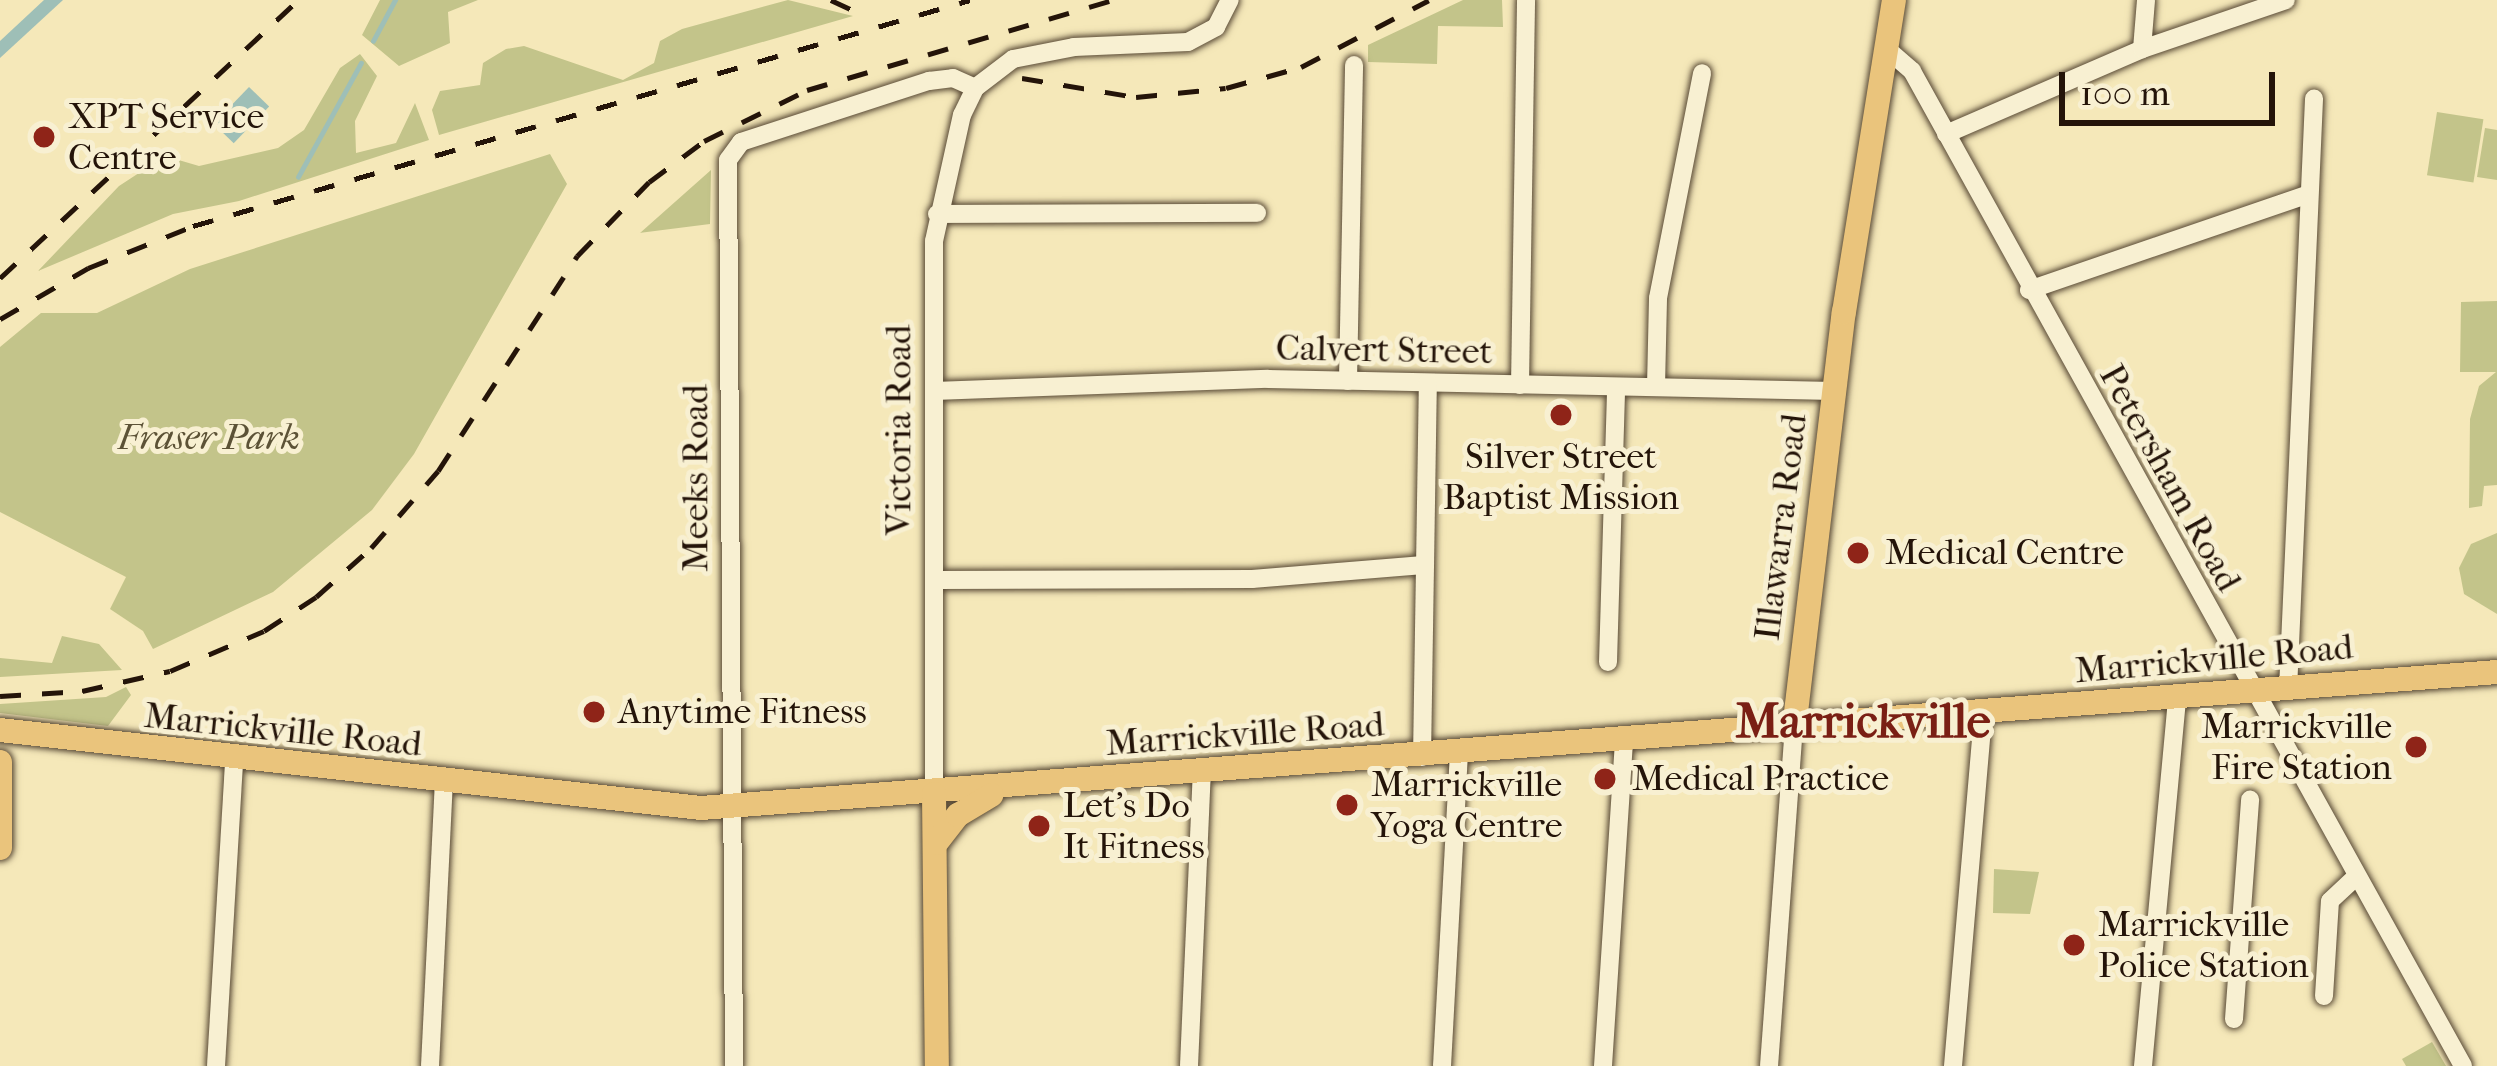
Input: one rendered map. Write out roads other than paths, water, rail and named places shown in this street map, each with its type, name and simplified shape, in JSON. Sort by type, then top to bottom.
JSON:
[{"type":"main road","name":"Illawarra Road","points":[[1794,729],[1834,391],[1894,0]]},
{"type":"main road","name":"Marrickville Road","points":[[0,730],[234,761],[730,808],[2252,692],[2494,679]]},
{"type":"main road","points":[[0,848],[2,770],[26,747],[49,734]]},
{"type":"main road","points":[[936,844],[970,805],[1010,788]]},
{"type":"main road","name":"Victoria Road","points":[[934,794],[937,1066]]},
{"type":"street","points":[[975,88],[1002,65],[1037,52],[1202,38],[1230,0]]},
{"type":"street","points":[[1520,385],[1526,0]]},
{"type":"street","points":[[2142,49],[2146,0]]},
{"type":"street","points":[[1946,134],[2142,49],[2287,0]]},
{"type":"street","name":"Petersham Road","points":[[1888,50],[1912,71],[2462,1066]]},
{"type":"street","points":[[1348,381],[1354,65]]},
{"type":"street","points":[[1656,387],[1658,298],[1702,73]]},
{"type":"street","name":"Meeks Road","points":[[734,1066],[728,160],[758,135],[929,81],[953,78],[975,88]]},
{"type":"street","name":"Victoria Road","points":[[934,794],[937,214],[975,88]]},
{"type":"street","points":[[2288,690],[2306,196],[2314,100]]},
{"type":"street","points":[[2029,290],[2306,196]]},
{"type":"street","points":[[937,214],[1257,213]]},
{"type":"street","name":"Calvert Street","points":[[934,391],[1348,381],[1834,391]]},
{"type":"street","points":[[1422,757],[1428,383]]},
{"type":"street","points":[[1607,662],[1616,387]]},
{"type":"street","points":[[937,580],[1252,579],[1423,566]]},
{"type":"street","points":[[2143,1066],[2177,698]]},
{"type":"street","points":[[1953,1066],[1983,714]]},
{"type":"street","name":"Illawarra Road","points":[[1769,1066],[1794,729]]},
{"type":"street","points":[[1604,1066],[1624,743]]},
{"type":"street","points":[[1442,1066],[1459,754]]},
{"type":"street","points":[[216,1066],[234,761]]},
{"type":"street","points":[[1189,1066],[1202,772]]},
{"type":"street","points":[[430,1066],[444,783]]},
{"type":"street","points":[[2234,1019],[2249,800]]},
{"type":"street","points":[[2324,996],[2330,901],[2356,878]]},
{"type":"water","points":[[44,0],[63,0],[0,58],[0,41]]},
{"type":"water","points":[[249,87],[269,106],[234,143],[214,124]]},
{"type":"waterway","points":[[373,41],[395,0]]},
{"type":"waterway","points":[[298,177],[361,63]]},
{"type":"railway","points":[[0,278],[298,0]]},
{"type":"railway","points":[[831,0],[859,13]]},
{"type":"railway","points":[[0,319],[88,268],[193,226],[970,0]]},
{"type":"railway","points":[[0,696],[82,691],[170,671],[264,631],[316,597],[371,548],[438,471],[577,256],[649,182],[704,141],[807,90],[1112,0]]},
{"type":"railway","points":[[1022,78],[1136,97],[1226,88],[1301,67],[1429,0]]},
{"type":"place","name":"XPT Service Centre","points":[[44,137]]},
{"type":"place","name":"Silver Street Baptist Mission","points":[[1561,415]]},
{"type":"place","name":"Medical Centre","points":[[1858,553]]},
{"type":"place","name":"Anytime Fitness","points":[[594,712]]},
{"type":"place","name":"Marrickville Fire Station","points":[[2416,747]]},
{"type":"place","name":"Medical Practice","points":[[1605,779]]},
{"type":"place","name":"Marrickville Yoga Centre","points":[[1347,805]]},
{"type":"place","name":"Let's Do It Fitness","points":[[1039,826]]},
{"type":"place","name":"Marrickville Police Station","points":[[2074,945]]},
{"type":"district","name":"Marrickville","points":[[1863,722]]},
{"type":"park label","name":"Fraser Park","points":[[209,438]]}]
